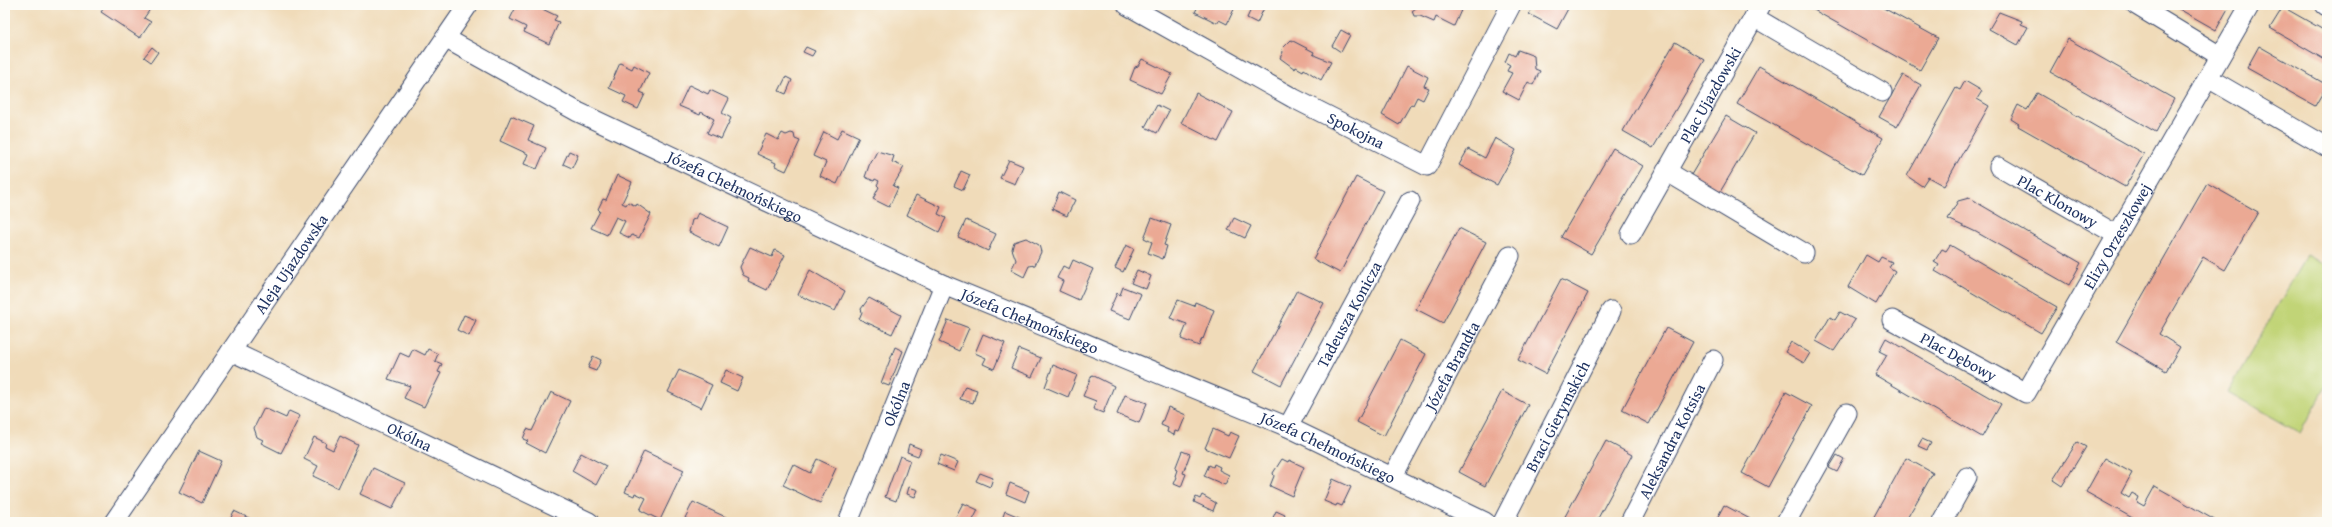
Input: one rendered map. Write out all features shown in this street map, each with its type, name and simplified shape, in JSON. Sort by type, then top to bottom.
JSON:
[{"type":"street","name":"Aleja Ujazdowska","points":[[114,522],[468,5]]},
{"type":"street","name":"Spokojna","points":[[1127,5],[1293,98],[1427,166],[1511,5]]},
{"type":"street","points":[[2136,5],[2220,56]]},
{"type":"street","name":"Elizy Orzeszkowej","points":[[2026,393],[2250,5]]},
{"type":"street","name":"Plac Ujazdowski","points":[[1632,234],[1757,11],[1882,92]]},
{"type":"street","name":"Józefa Chełmońskiego","points":[[445,38],[578,112],[944,285],[1288,427],[1393,476],[1485,522]]},
{"type":"street","points":[[2208,78],[2327,146]]},
{"type":"street","name":"Plac Klonowy","points":[[1999,167],[2117,235]]},
{"type":"street","points":[[1666,171],[1804,253]]},
{"type":"street","name":"Tadeusza Konicza","points":[[1288,427],[1410,201]]},
{"type":"street","name":"Józefa Brandta","points":[[1393,476],[1510,256]]},
{"type":"street","name":"Okólna","points":[[848,522],[944,285]]},
{"type":"street","name":"Braci Gierymskich","points":[[1504,522],[1611,311]]},
{"type":"street","name":"Plac Dębowy","points":[[1892,320],[2026,393]]},
{"type":"street","name":"Okólna","points":[[231,351],[589,522]]},
{"type":"street","name":"Aleksandra Kotsisa","points":[[1630,522],[1713,360]]},
{"type":"street","points":[[1786,522],[1847,413]]},
{"type":"street","points":[[1942,522],[1967,477]]},
{"type":"green space","points":[[2307,255],[2327,266],[2327,385],[2300,433],[2228,392]]},
{"type":"building","points":[[106,5],[153,5],[144,18],[151,22],[140,38],[101,12]]},
{"type":"building","points":[[517,5],[527,10],[530,5],[534,5],[557,16],[554,20],[559,22],[549,44],[524,32],[526,27],[510,19]]},
{"type":"building","points":[[1199,5],[1236,5],[1227,24],[1219,20],[1217,23],[1195,12]]},
{"type":"building","points":[[1253,5],[1265,6],[1257,23],[1247,18]]},
{"type":"building","points":[[1420,5],[1456,5],[1462,8],[1454,26],[1436,17],[1434,22],[1420,16],[1414,16],[1412,11]]},
{"type":"building","points":[[1534,5],[1570,5],[1557,29],[1529,14]]},
{"type":"building","points":[[1805,5],[1878,5],[1938,38],[1920,70]]},
{"type":"building","points":[[2172,5],[2230,5],[2216,30]]},
{"type":"building","points":[[2283,7],[2327,32],[2327,61],[2270,28]]},
{"type":"building","points":[[1999,12],[2022,21],[2021,24],[2028,27],[2018,45],[1989,29]]},
{"type":"building","points":[[1341,30],[1350,35],[1341,52],[1332,46]]},
{"type":"building","points":[[2068,39],[2174,99],[2156,132],[2050,72]]},
{"type":"building","points":[[1291,40],[1314,52],[1313,54],[1316,56],[1331,62],[1321,80],[1304,69],[1303,71],[1296,67],[1295,69],[1280,58],[1283,52],[1282,49]]},
{"type":"building","points":[[1675,42],[1705,60],[1653,148],[1623,131]]},
{"type":"building","points":[[2259,46],[2327,85],[2315,106],[2247,68]]},
{"type":"building","points":[[152,47],[158,52],[151,62],[144,57]]},
{"type":"building","points":[[806,47],[815,51],[812,56],[803,52]]},
{"type":"building","points":[[1518,50],[1534,56],[1535,69],[1540,71],[1533,85],[1528,82],[1519,100],[1502,91],[1512,73],[1507,71],[1510,65],[1505,62],[1509,53],[1515,56]]},
{"type":"building","points":[[1142,59],[1172,74],[1161,94],[1130,80],[1135,67],[1138,66]]},
{"type":"building","points":[[620,63],[632,69],[634,65],[649,73],[640,92],[645,94],[638,109],[623,102],[626,96],[609,88]]},
{"type":"building","points":[[1407,66],[1428,77],[1424,86],[1429,88],[1423,100],[1417,97],[1413,105],[1411,104],[1399,125],[1382,115]]},
{"type":"building","points":[[1759,66],[1883,138],[1862,175],[1737,104]]},
{"type":"building","points":[[1903,75],[1921,85],[1897,127],[1879,117]]},
{"type":"building","points":[[786,77],[792,80],[786,94],[779,91]]},
{"type":"building","points":[[1965,81],[1982,91],[1977,99],[1989,106],[1944,186],[1928,177],[1922,186],[1907,176],[1956,88],[1960,90]]},
{"type":"building","points":[[689,85],[708,94],[710,90],[729,99],[722,113],[731,118],[721,139],[707,133],[714,119],[701,112],[700,115],[679,106]]},
{"type":"building","points":[[1196,93],[1233,112],[1218,142],[1181,123]]},
{"type":"building","points":[[2037,93],[2144,154],[2125,187],[2018,126],[2019,124],[2011,119],[2018,105],[2027,110]]},
{"type":"building","points":[[1157,105],[1169,111],[1157,133],[1145,127]]},
{"type":"building","points":[[511,116],[534,126],[528,140],[546,148],[537,169],[524,164],[528,154],[500,141]]},
{"type":"building","points":[[1726,116],[1755,133],[1720,192],[1691,175]]},
{"type":"building","points":[[842,129],[859,137],[837,184],[820,176],[826,162],[813,156],[824,132],[837,139]]},
{"type":"building","points":[[782,133],[786,135],[791,133],[794,134],[795,139],[800,141],[786,171],[775,166],[776,163],[757,154],[766,134],[778,140]]},
{"type":"building","points":[[1495,138],[1516,150],[1497,185],[1459,165],[1468,149],[1485,158]]},
{"type":"building","points":[[1613,148],[1643,166],[1591,254],[1561,237]]},
{"type":"building","points":[[569,151],[578,155],[572,168],[563,164]]},
{"type":"building","points":[[877,151],[894,156],[892,162],[904,167],[893,186],[898,188],[889,207],[873,199],[879,187],[877,185],[879,181],[875,179],[874,181],[865,177],[871,160],[872,161]]},
{"type":"building","points":[[1009,160],[1023,166],[1015,184],[1000,178]]},
{"type":"building","points":[[961,171],[970,175],[963,190],[954,186]]},
{"type":"building","points":[[617,175],[632,182],[622,203],[626,205],[628,202],[636,206],[637,204],[651,214],[639,238],[632,235],[630,238],[619,233],[625,221],[616,217],[607,235],[591,228],[600,211],[598,209],[603,199],[606,200]]},
{"type":"building","points":[[1356,177],[1383,191],[1340,273],[1313,259]]},
{"type":"building","points":[[2207,183],[2258,212],[2225,270],[2203,257],[2159,334],[2180,347],[2166,371],[2116,342]]},
{"type":"building","points":[[1059,192],[1075,200],[1067,216],[1052,209]]},
{"type":"building","points":[[916,195],[941,207],[938,214],[946,218],[939,232],[907,215]]},
{"type":"building","points":[[1969,198],[2081,263],[2069,285],[1976,232],[1948,219],[1958,201]]},
{"type":"building","points":[[698,213],[728,227],[719,247],[689,232],[692,220],[695,219]]},
{"type":"building","points":[[1152,218],[1171,225],[1164,245],[1167,246],[1163,259],[1148,253],[1152,242],[1144,238]]},
{"type":"building","points":[[1234,218],[1251,226],[1245,238],[1228,230]]},
{"type":"building","points":[[966,220],[996,234],[988,251],[958,237]]},
{"type":"building","points":[[1459,228],[1486,242],[1443,323],[1416,309]]},
{"type":"building","points":[[1026,238],[1039,245],[1041,252],[1035,265],[1029,266],[1024,277],[1011,270],[1016,260],[1012,249],[1014,242]]},
{"type":"building","points":[[1126,245],[1134,249],[1123,272],[1115,268]]},
{"type":"building","points":[[1950,245],[2057,307],[2041,333],[1935,271],[1939,265],[1934,262],[1942,249],[1946,251]]},
{"type":"building","points":[[750,247],[772,257],[775,250],[785,255],[767,290],[748,281],[749,278],[743,275],[740,267]]},
{"type":"building","points":[[1866,255],[1878,262],[1881,257],[1892,262],[1889,267],[1895,271],[1876,304],[1848,287]]},
{"type":"building","points":[[1073,260],[1093,269],[1079,300],[1059,291],[1063,281],[1057,278],[1063,266],[1069,269]]},
{"type":"building","points":[[810,270],[845,291],[835,311],[798,295]]},
{"type":"building","points":[[1137,270],[1151,276],[1146,289],[1131,283]]},
{"type":"building","points":[[1561,279],[1588,293],[1545,374],[1518,360]]},
{"type":"building","points":[[1123,287],[1141,294],[1130,319],[1109,311],[1117,293],[1120,295]]},
{"type":"building","points":[[1297,290],[1324,303],[1281,385],[1254,371]]},
{"type":"building","points":[[869,298],[901,315],[892,334],[859,319],[862,312],[861,309]]},
{"type":"building","points":[[1178,300],[1194,306],[1195,302],[1214,310],[1199,346],[1181,339],[1187,324],[1170,318]]},
{"type":"building","points":[[1840,312],[1855,320],[1834,351],[1816,341],[1830,317],[1835,320]]},
{"type":"building","points":[[464,315],[476,320],[469,336],[457,330]]},
{"type":"building","points":[[948,320],[969,328],[959,351],[939,342]]},
{"type":"building","points":[[1666,328],[1693,342],[1649,424],[1622,410]]},
{"type":"building","points":[[983,334],[1005,343],[994,369],[983,364],[986,358],[975,353]]},
{"type":"building","points":[[1886,338],[2001,404],[1982,437],[1875,375],[1887,355],[1879,351]]},
{"type":"building","points":[[1400,340],[1426,354],[1384,436],[1357,422]]},
{"type":"building","points":[[1791,342],[1810,353],[1804,363],[1785,352]]},
{"type":"building","points":[[895,347],[903,351],[889,386],[881,383]]},
{"type":"building","points":[[413,349],[425,355],[428,349],[438,354],[435,361],[442,364],[438,372],[441,373],[424,407],[404,398],[410,386],[388,379],[400,353],[409,357]]},
{"type":"building","points":[[1019,349],[1041,358],[1032,377],[1011,368]]},
{"type":"building","points":[[593,356],[601,360],[596,371],[588,368]]},
{"type":"building","points":[[1053,365],[1077,375],[1068,397],[1045,387]]},
{"type":"building","points":[[679,370],[712,385],[701,408],[668,392]]},
{"type":"building","points":[[726,370],[743,378],[737,391],[720,383]]},
{"type":"building","points":[[1092,375],[1114,386],[1103,413],[1093,409],[1096,401],[1083,396]]},
{"type":"building","points":[[965,386],[977,390],[973,403],[960,399]]},
{"type":"building","points":[[1502,391],[1528,405],[1485,486],[1459,472]]},
{"type":"building","points":[[551,392],[570,401],[545,453],[526,443],[528,441],[523,439],[527,429],[532,431]]},
{"type":"building","points":[[1786,392],[1812,406],[1768,487],[1742,473]]},
{"type":"building","points":[[1125,395],[1147,403],[1139,423],[1117,414]]},
{"type":"building","points":[[1168,407],[1186,415],[1179,432],[1175,431],[1174,435],[1167,432],[1168,428],[1161,425]]},
{"type":"building","points":[[264,408],[286,418],[289,411],[300,416],[281,453],[261,443],[263,440],[257,437],[254,428]]},
{"type":"building","points":[[1213,429],[1228,436],[1230,432],[1239,436],[1229,458],[1205,448]]},
{"type":"building","points":[[340,436],[358,445],[338,488],[313,476],[318,466],[304,459],[314,437],[326,443],[325,446],[333,450]]},
{"type":"building","points":[[1922,439],[1931,443],[1927,450],[1918,446]]},
{"type":"building","points":[[1606,441],[1632,455],[1596,522],[1562,522]]},
{"type":"building","points":[[2077,442],[2086,447],[2062,486],[2053,480]]},
{"type":"building","points":[[909,444],[921,449],[918,456],[907,452]]},
{"type":"building","points":[[199,451],[221,461],[202,503],[179,492]]},
{"type":"building","points":[[644,451],[684,470],[660,520],[640,510],[646,498],[635,493],[634,496],[625,492]]},
{"type":"building","points":[[1182,451],[1190,454],[1183,473],[1186,474],[1181,487],[1174,484],[1177,477],[1175,476],[1177,470],[1175,469]]},
{"type":"building","points":[[581,453],[606,466],[596,485],[572,471]]},
{"type":"building","points":[[941,455],[958,462],[954,471],[937,464]]},
{"type":"building","points":[[1837,455],[1844,459],[1837,472],[1829,468]]},
{"type":"building","points":[[900,456],[910,460],[896,501],[885,497]]},
{"type":"building","points":[[1906,458],[1933,473],[1905,522],[1871,522]]},
{"type":"building","points":[[2105,458],[2132,473],[2121,493],[2129,498],[2132,493],[2139,497],[2137,502],[2144,506],[2155,486],[2218,522],[2135,522],[2136,520],[2086,492]]},
{"type":"building","points":[[817,459],[836,468],[820,503],[783,485],[793,464],[810,473]]},
{"type":"building","points":[[1282,459],[1288,462],[1289,460],[1304,467],[1292,496],[1270,486],[1274,476],[1273,473]]},
{"type":"building","points":[[1214,464],[1220,467],[1219,470],[1229,475],[1225,485],[1204,476],[1209,465],[1213,467]]},
{"type":"building","points":[[373,468],[405,483],[392,509],[360,494]]},
{"type":"building","points":[[980,473],[993,478],[990,487],[976,481]]},
{"type":"building","points":[[1333,479],[1351,487],[1342,506],[1337,504],[1336,506],[1324,501]]},
{"type":"building","points":[[1010,483],[1029,491],[1025,502],[1006,494]]},
{"type":"building","points":[[909,487],[918,490],[915,497],[907,494]]},
{"type":"building","points":[[1202,495],[1216,503],[1213,511],[1194,502],[1196,497],[1200,499]]},
{"type":"building","points":[[693,502],[728,518],[726,522],[693,522],[685,518]]},
{"type":"building","points":[[963,503],[978,510],[973,520],[977,522],[953,522]]},
{"type":"building","points":[[1724,505],[1750,519],[1749,522],[1715,522]]},
{"type":"building","points":[[234,511],[251,519],[249,522],[229,522]]},
{"type":"building","points":[[1005,511],[1031,522],[1001,522]]},
{"type":"building","points":[[1276,511],[1285,515],[1282,522],[1271,522]]}]
